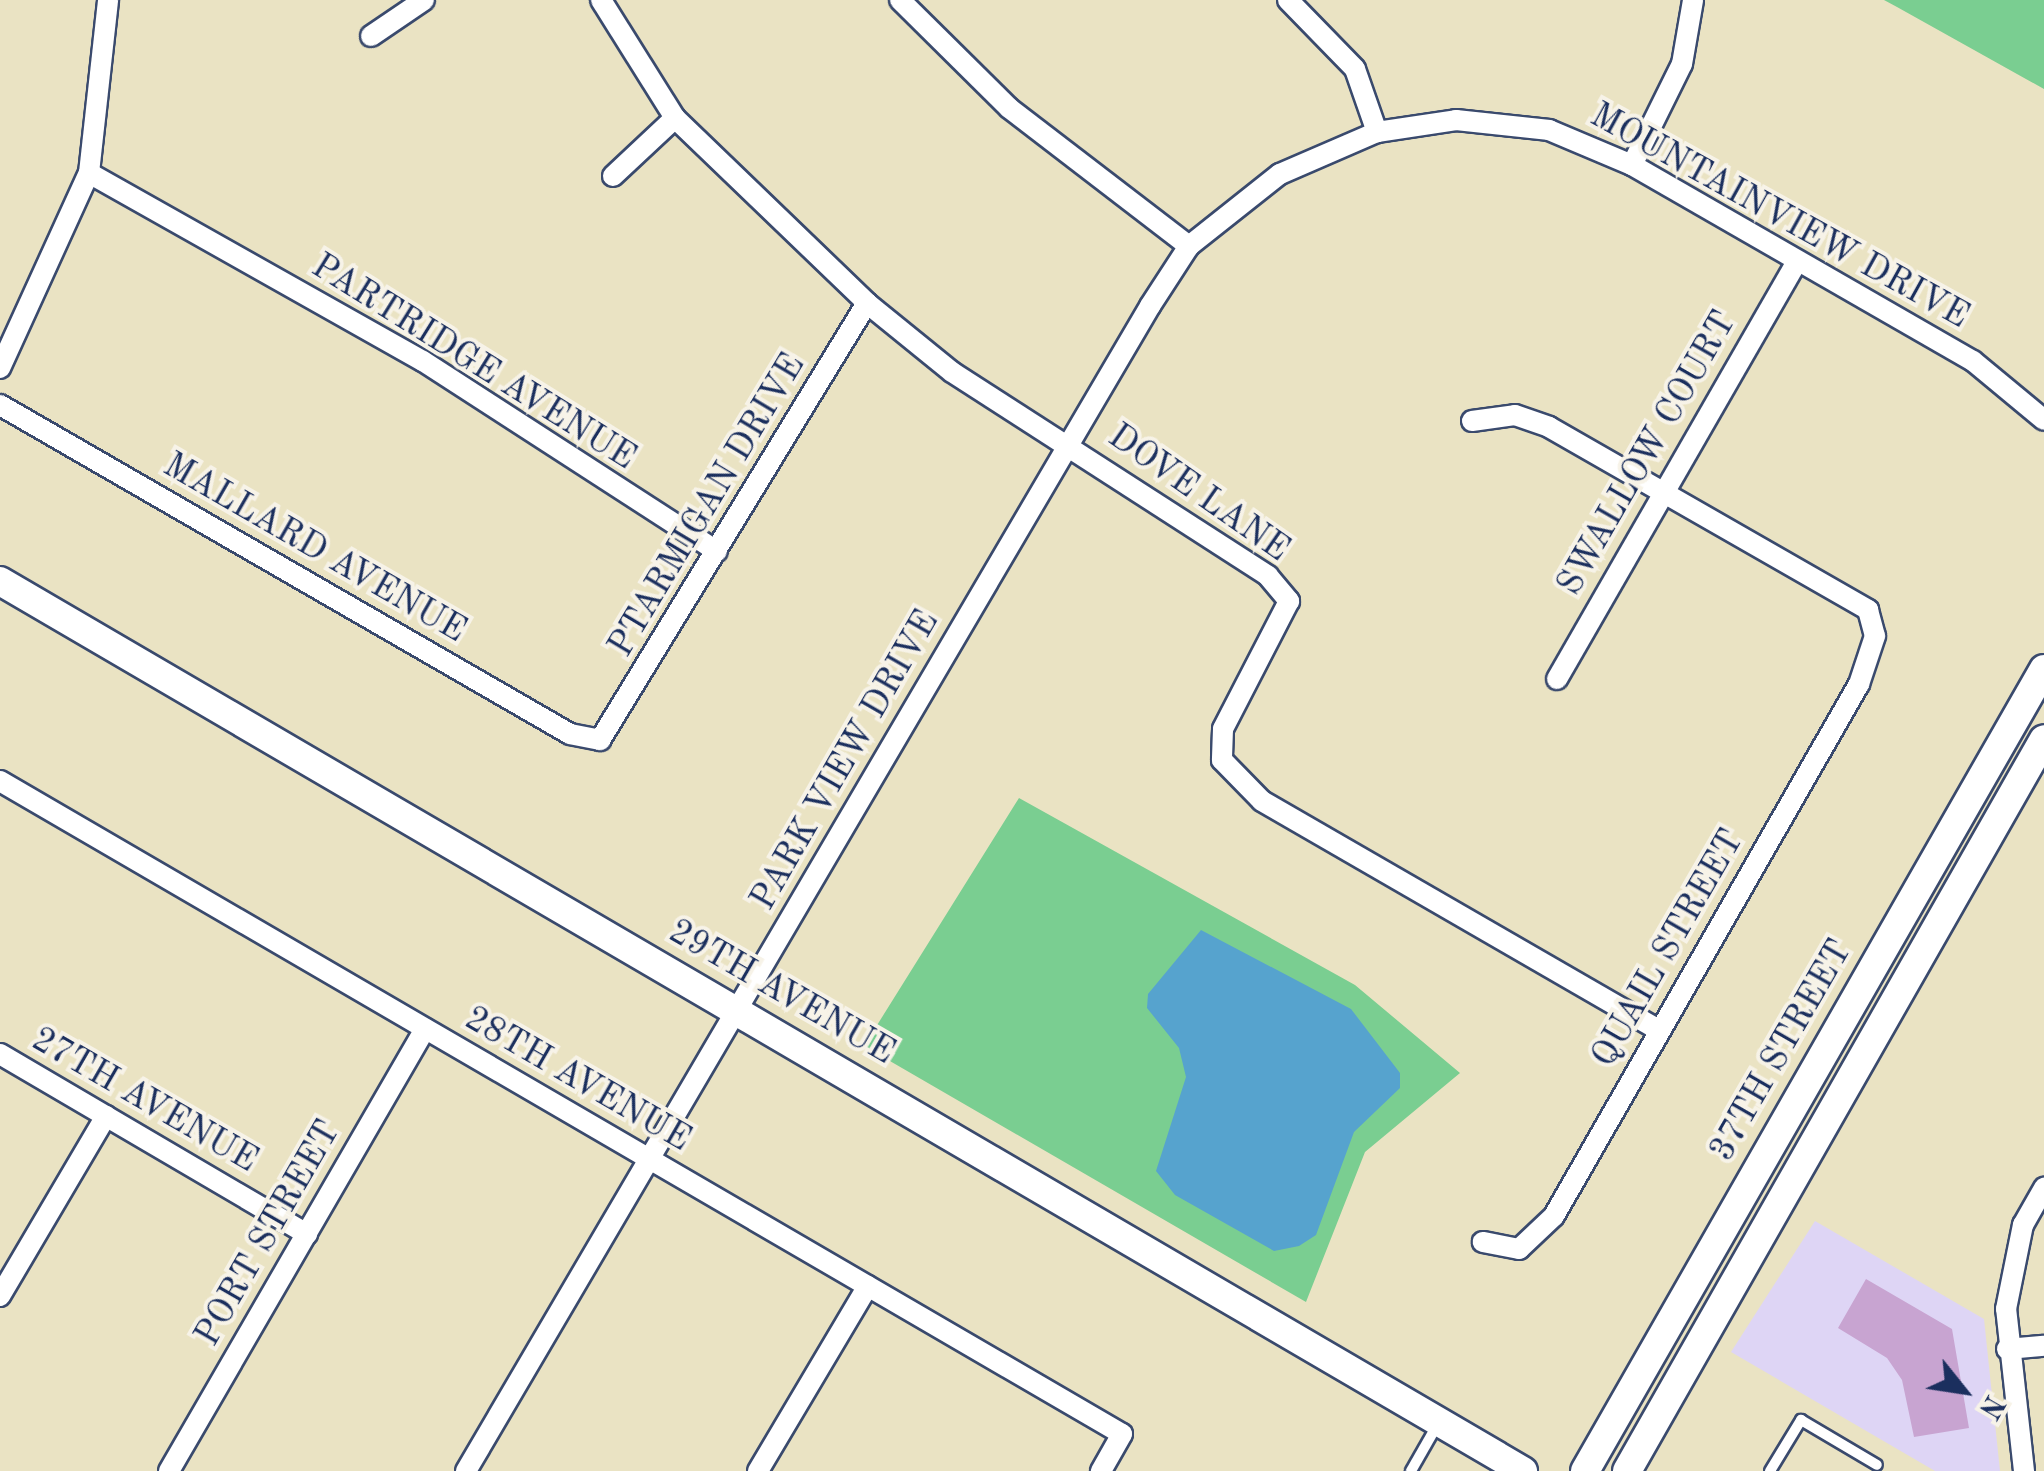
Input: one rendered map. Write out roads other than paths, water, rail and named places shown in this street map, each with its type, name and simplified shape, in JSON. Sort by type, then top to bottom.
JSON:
[{"type":"street","points":[[0,368],[89,173],[108,0]]},
{"type":"street","points":[[370,36],[424,0]]},
{"type":"street","name":"DOVE LANE","points":[[600,0],[674,118],[867,303],[952,372],[1238,553],[1289,602],[1223,729],[1222,760],[1262,801],[1659,1030]]},
{"type":"street","points":[[900,0],[1008,108],[1188,246]]},
{"type":"street","points":[[1288,0],[1355,69],[1377,132]]},
{"type":"street","points":[[1632,165],[1682,64],[1693,0]]},
{"type":"street","points":[[613,176],[674,118]]},
{"type":"street","name":"MOUNTAINVIEW DRIVE","points":[[1068,444],[1188,246],[1280,174],[1377,132],[1456,120],[1549,130],[1632,165],[1973,361],[2044,420]]},
{"type":"street","name":"PARTRIDGE AVENUE","points":[[89,173],[424,362],[717,552]]},
{"type":"street","name":"SWALLOW COURT","points":[[1556,679],[1796,262]]},
{"type":"street","name":"PTARMIGAN DRIVE","points":[[600,740],[867,303]]},
{"type":"street","name":"MALLARD AVENUE","points":[[0,404],[570,734],[600,740]]},
{"type":"street","points":[[1472,421],[1515,415],[1664,492]]},
{"type":"street","name":"PARK VIEW DRIVE","points":[[466,1471],[652,1160],[1068,444]]},
{"type":"street","name":"QUAIL STREET","points":[[1483,1242],[1519,1250],[1554,1216],[1858,684],[1875,636],[1868,610],[1664,492]]},
{"type":"street","name":"29TH AVENUE","points":[[0,581],[1523,1471]]},
{"type":"street","name":"37TH STREET","points":[[1585,1471],[2044,669]]},
{"type":"street","name":"37TH STREET","points":[[1627,1471],[2044,738]]},
{"type":"street","name":"28TH AVENUE","points":[[0,781],[1122,1434],[1102,1471]]},
{"type":"street","name":"PORT STREET","points":[[168,1471],[425,1029]]},
{"type":"street","name":"27TH AVENUE","points":[[0,1054],[306,1234]]},
{"type":"street","points":[[0,1296],[106,1116]]},
{"type":"street","points":[[2024,1471],[2007,1350],[2010,1268],[2044,1188]]},
{"type":"street","points":[[758,1471],[868,1286]]},
{"type":"street","points":[[2007,1350],[2044,1346]]},
{"type":"lane","points":[[1770,1471],[1801,1420],[1877,1466]]},
{"type":"lane","points":[[1411,1471],[1440,1422]]},
{"type":"water","points":[[1201,930],[1351,1009],[1400,1073],[1400,1088],[1354,1132],[1316,1235],[1299,1246],[1274,1251],[1175,1195],[1156,1171],[1186,1077],[1179,1048],[1147,1008],[1148,994]]}]
